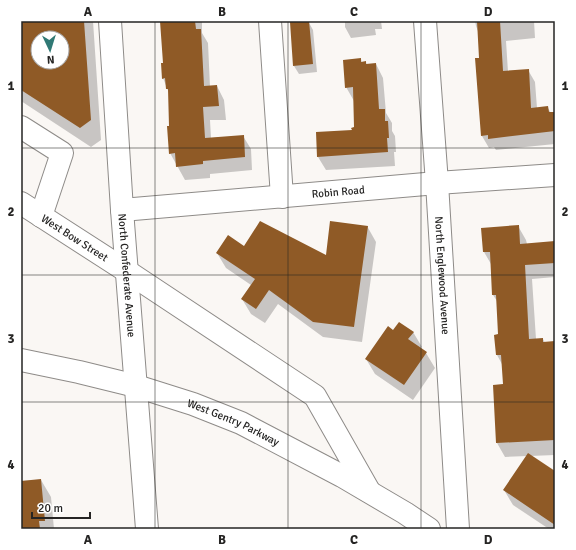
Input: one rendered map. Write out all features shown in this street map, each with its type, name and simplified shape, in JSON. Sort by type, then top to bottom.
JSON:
[{"type":"street","name":"North Confederate Avenue","points":[[110,21],[122,210],[147,529]]},
{"type":"street","points":[[270,21],[282,197]]},
{"type":"street","name":"North Englewood Avenue","points":[[425,21],[437,184],[458,529]]},
{"type":"street","points":[[21,126],[62,153],[41,216]]},
{"type":"street","name":"Robin Road","points":[[122,210],[555,175]]},
{"type":"street","name":"West Bow Street","points":[[21,203],[315,396],[370,492]]},
{"type":"street","name":"West Gentry Parkway","points":[[21,360],[136,386],[192,404],[241,423],[342,476],[429,529]]},
{"type":"building","points":[[21,21],[84,21],[91,120],[80,128],[21,90]]},
{"type":"building","points":[[160,21],[195,21],[196,29],[201,29],[204,86],[217,85],[219,106],[203,107],[205,138],[244,135],[245,157],[203,161],[203,164],[176,167],[175,153],[169,154],[167,126],[169,126],[168,89],[166,89],[165,78],[162,79],[161,63],[163,63]]},
{"type":"building","points":[[309,21],[313,64],[293,66],[290,22]]},
{"type":"building","points":[[477,21],[500,21],[503,71],[529,69],[531,108],[548,106],[549,112],[555,112],[555,131],[488,139],[488,135],[481,136],[475,58],[479,58]]},
{"type":"building","points":[[361,58],[361,62],[366,61],[366,64],[376,63],[379,109],[385,109],[385,121],[388,121],[388,152],[317,157],[316,132],[352,130],[351,128],[354,127],[353,87],[345,88],[343,60]]},
{"type":"building","points":[[260,221],[326,255],[330,221],[368,226],[354,327],[313,322],[269,290],[256,309],[241,299],[255,279],[216,253],[228,235],[244,246]]},
{"type":"building","points":[[519,225],[520,244],[555,241],[555,263],[525,265],[529,339],[543,338],[543,342],[555,341],[555,440],[496,443],[493,385],[503,384],[501,355],[496,355],[494,335],[498,334],[496,295],[492,295],[490,252],[483,252],[481,228]]},
{"type":"building","points":[[399,322],[414,332],[408,339],[427,352],[404,385],[365,359],[388,326],[393,330]]},
{"type":"building","points":[[528,453],[555,471],[555,525],[503,490]]},
{"type":"building","points":[[41,479],[45,521],[39,521],[40,529],[21,529],[21,481]]}]
